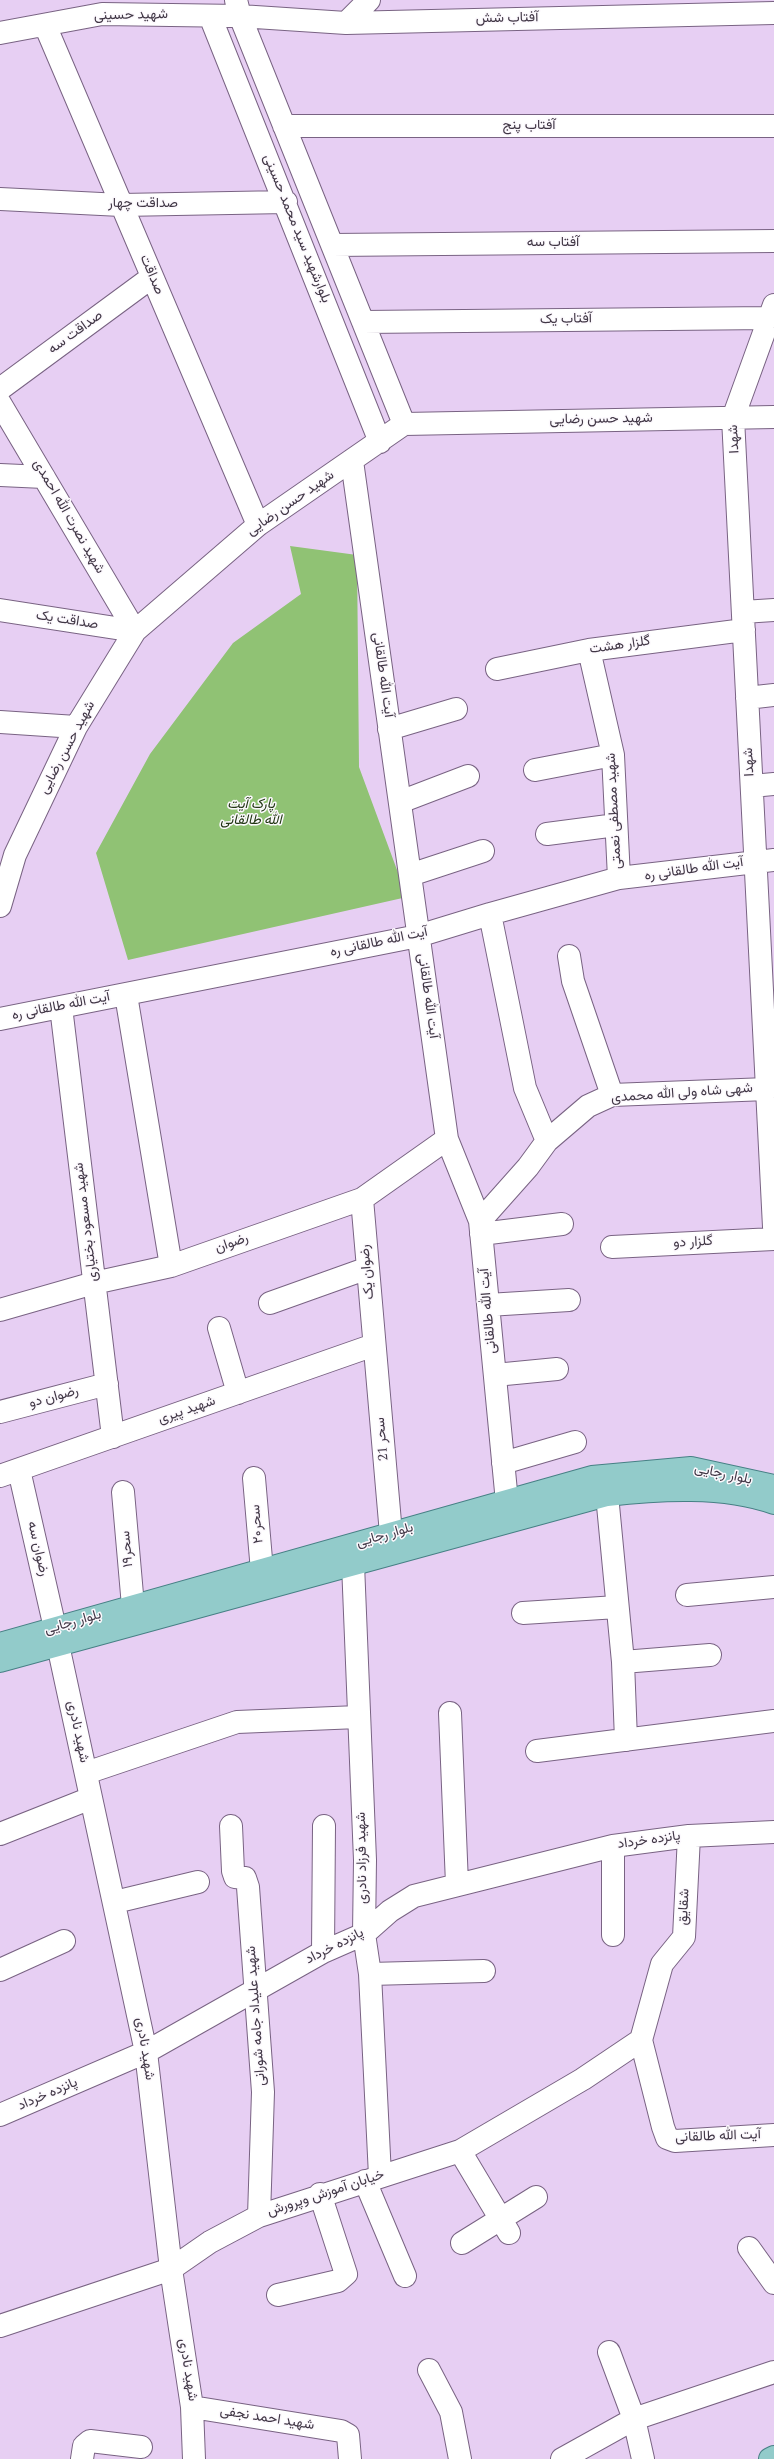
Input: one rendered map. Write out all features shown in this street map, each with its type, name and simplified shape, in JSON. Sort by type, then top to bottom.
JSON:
[{"type":"main road","name":"بلوار رجایی","points":[[0,1661],[133,1606],[262,1571],[592,1477],[691,1468],[774,1486]]},
{"type":"main road","name":"بلوار رجایی","points":[[0,1644],[57,1637],[353,1564],[607,1495],[639,1491],[692,1490],[758,1497],[774,1503]]},
{"type":"main road","points":[[770,2459],[774,2456]]},
{"type":"street","points":[[346,23],[369,0]]},
{"type":"street","name":"آفتاب شش","points":[[238,8],[346,23],[774,13]]},
{"type":"street","name":"شهید حسینی","points":[[0,33],[102,14],[210,16],[238,8]]},
{"type":"street","name":"بلوارشهید سید محمد حسینی","points":[[238,8],[404,424]]},
{"type":"street","name":"بلوارشهید سید محمد حسینی","points":[[210,16],[286,202],[380,442]]},
{"type":"street","name":"صداقت","points":[[45,25],[258,525]]},
{"type":"street","name":"آفتاب پنج","points":[[284,126],[774,126]]},
{"type":"street","name":"صداقت چهار","points":[[0,199],[121,205],[286,202]]},
{"type":"street","name":"آفتاب سه","points":[[332,245],[774,241]]},
{"type":"street","name":"صداقت سه","points":[[0,389],[152,277]]},
{"type":"street","name":"آفتاب یک","points":[[363,322],[772,311]]},
{"type":"street","name":"شهدا","points":[[772,311],[734,418],[752,786],[765,861],[770,1054],[767,1089],[773,1170],[774,1227]]},
{"type":"street","name":"شهید نصرت الله احمدی","points":[[0,403],[135,632]]},
{"type":"street","name":"شهید حسن رضایی","points":[[0,906],[7,854],[76,727],[135,632],[258,525],[352,462],[404,424],[774,417]]},
{"type":"street","name":"آیت الله طالقانی","points":[[352,462],[447,1140],[481,1228],[507,1502]]},
{"type":"street","points":[[0,475],[44,477]]},
{"type":"street","name":"صداقت یک","points":[[0,610],[135,632]]},
{"type":"street","name":"گلزار هشت","points":[[497,669],[743,621],[774,610]]},
{"type":"street","name":"شهید مصطفی نعمتی","points":[[589,650],[613,755],[619,878]]},
{"type":"street","points":[[747,698],[774,695]]},
{"type":"street","points":[[390,729],[456,709]]},
{"type":"street","points":[[0,722],[76,727]]},
{"type":"street","points":[[535,770],[613,755]]},
{"type":"street","points":[[400,802],[468,776]]},
{"type":"street","points":[[752,786],[774,784]]},
{"type":"street","points":[[547,834],[616,825]]},
{"type":"street","points":[[410,875],[482,851]]},
{"type":"street","name":"آیت الله طالقانی ره","points":[[0,1019],[418,936],[619,878],[765,861]]},
{"type":"street","points":[[490,914],[525,1088],[547,1141]]},
{"type":"street","points":[[569,956],[573,981],[612,1096]]},
{"type":"street","points":[[126,995],[171,1266]]},
{"type":"street","name":"شهید مسعود بختیاری","points":[[62,1007],[113,1437]]},
{"type":"street","name":"شهی شاه ولی الله محمدی","points":[[481,1228],[547,1141],[588,1106],[612,1096],[767,1089]]},
{"type":"street","name":"رضوان","points":[[0,1310],[94,1283],[171,1266],[362,1199],[447,1140]]},
{"type":"street","name":"رضوان یک","points":[[362,1199],[374,1345]]},
{"type":"street","points":[[481,1228],[562,1224]]},
{"type":"street","name":"گلزار دو","points":[[612,1246],[774,1239]]},
{"type":"street","points":[[270,1302],[368,1268]]},
{"type":"street","points":[[488,1305],[569,1300]]},
{"type":"street","points":[[219,1328],[238,1393]]},
{"type":"street","name":"شهید پیری","points":[[10,1473],[374,1345]]},
{"type":"street","name":"سحر 21","points":[[374,1345],[391,1534]]},
{"type":"street","points":[[495,1375],[557,1369]]},
{"type":"street","name":"رضوان دو","points":[[0,1412],[107,1384]]},
{"type":"street","points":[[503,1463],[575,1442]]},
{"type":"street","name":"رضوان سه","points":[[10,1473],[57,1637]]},
{"type":"street","name":"سحر۲۰","points":[[254,1478],[262,1571]]},
{"type":"street","name":"سحر۱۹","points":[[122,1492],[133,1606]]},
{"type":"street","points":[[607,1495],[623,1662],[626,1740]]},
{"type":"street","name":"شهید فرزاد نادری","points":[[353,1564],[358,1717],[365,1860],[364,1934],[370,1974],[372,2178],[405,2276]]},
{"type":"street","points":[[687,1595],[774,1587]]},
{"type":"street","points":[[523,1613],[617,1606]]},
{"type":"street","name":"شهید نادری","points":[[57,1637],[146,2052],[170,2269],[192,2407],[194,2459]]},
{"type":"street","points":[[623,1662],[710,1655]]},
{"type":"street","points":[[450,1713],[457,1884]]},
{"type":"street","points":[[86,1773],[237,1722],[358,1717]]},
{"type":"street","points":[[537,1751],[774,1721]]},
{"type":"street","points":[[0,1834],[91,1798]]},
{"type":"street","name":"شهید علیداد جامه شورانی","points":[[231,1826],[233,1871],[235,1877],[245,1878],[248,1887],[256,1990],[263,2092],[258,2216]]},
{"type":"street","points":[[323,1952],[324,1826]]},
{"type":"street","name":"پانزده خرداد","points":[[0,2115],[146,2052],[323,1952],[364,1934],[390,1911],[414,1896],[613,1846],[688,1836],[774,1832]]},
{"type":"street","name":"شقایق","points":[[641,2040],[662,1964],[684,1938],[688,1836]]},
{"type":"street","points":[[613,1846],[613,1935]]},
{"type":"street","points":[[115,1902],[198,1882]]},
{"type":"street","points":[[0,1970],[64,1941]]},
{"type":"street","points":[[370,1974],[484,1971]]},
{"type":"street","name":"آیت الله طالقانی","points":[[641,2040],[667,2138],[675,2141],[774,2135]]},
{"type":"street","name":"خیابان آموزش وپرورش","points":[[0,2326],[170,2269],[210,2242],[258,2216],[320,2194],[460,2151],[583,2079],[641,2040]]},
{"type":"street","points":[[460,2151],[505,2226]]},
{"type":"street","points":[[278,2296],[338,2281],[346,2274],[320,2194]]},
{"type":"street","points":[[462,2243],[505,2226],[536,2197]]},
{"type":"street","points":[[749,2248],[774,2284]]},
{"type":"street","points":[[609,2352],[634,2419],[643,2459]]},
{"type":"street","points":[[429,2370],[451,2412],[460,2459]]},
{"type":"street","points":[[562,2459],[634,2419],[774,2372]]},
{"type":"street","name":"شهید احمد نجفی","points":[[192,2407],[341,2431],[348,2435],[350,2459]]},
{"type":"street","points":[[82,2459],[84,2446],[90,2441],[141,2447]]},
{"type":"green space","name":"پارک آیت الله طالقانی","points":[[290,546],[357,555],[359,767],[407,897],[128,960],[96,853],[150,754],[233,643],[301,594]]}]
